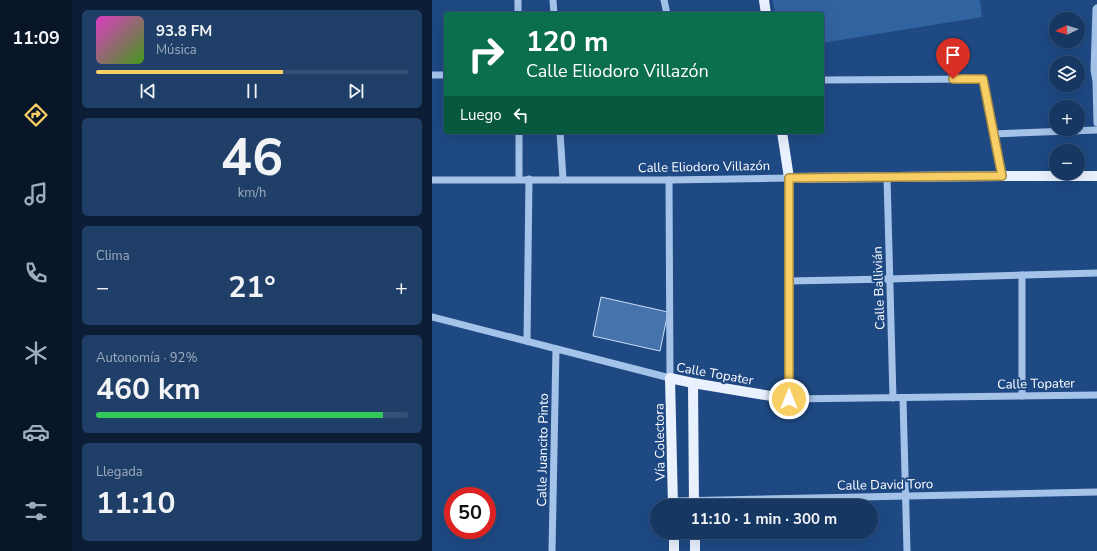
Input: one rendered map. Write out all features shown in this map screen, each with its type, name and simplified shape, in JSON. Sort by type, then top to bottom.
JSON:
[{"type":"main road","points":[[764,0],[766,12]]},
{"type":"main road","points":[[782,134],[789,178],[789,399]]},
{"type":"main road","name":"Calle Eliodoro Villazón","points":[[789,178],[1097,176]]},
{"type":"main road","name":"Calle Topater","points":[[670,378],[789,399]]},
{"type":"main road","name":"Vía Colectora","points":[[670,378],[673,499]]},
{"type":"main road","points":[[693,383],[694,499]]},
{"type":"main road","points":[[674,539],[674,551]]},
{"type":"main road","points":[[695,539],[695,551]]},
{"type":"street","points":[[518,0],[518,12]]},
{"type":"street","points":[[553,0],[554,12]]},
{"type":"street","points":[[664,0],[667,12]]},
{"type":"street","points":[[1097,8],[1094,70],[1096,81],[1097,123]]},
{"type":"street","points":[[432,75],[444,75]]},
{"type":"street","points":[[824,80],[983,79],[1002,176]]},
{"type":"street","points":[[993,134],[1097,130]]},
{"type":"street","points":[[519,134],[519,179]]},
{"type":"street","points":[[560,134],[563,179]]},
{"type":"street","name":"Calle Ballivián","points":[[887,177],[893,398]]},
{"type":"street","name":"Calle Eliodoro Villazón","points":[[432,180],[669,180],[789,178]]},
{"type":"street","points":[[527,341],[530,179]]},
{"type":"street","points":[[669,180],[670,378]]},
{"type":"street","points":[[789,281],[1097,272]]},
{"type":"street","points":[[1022,275],[1022,396]]},
{"type":"street","name":"Calle Topater","points":[[432,317],[670,378]]},
{"type":"street","name":"Calle Juancito Pinto","points":[[552,551],[556,348]]},
{"type":"street","name":"Calle Topater","points":[[789,399],[1097,395]]},
{"type":"street","points":[[903,398],[907,551]]},
{"type":"street","name":"Calle David Toro","points":[[815,499],[1097,492]]},
{"type":"shaded area","points":[[773,0],[980,0],[982,17],[824,43],[824,12],[775,12]]},
{"type":"building","points":[[601,297],[668,312],[660,351],[593,336]]},
{"type":"route","points":[[789,399],[789,178],[1002,176],[983,79],[953,79]]}]
